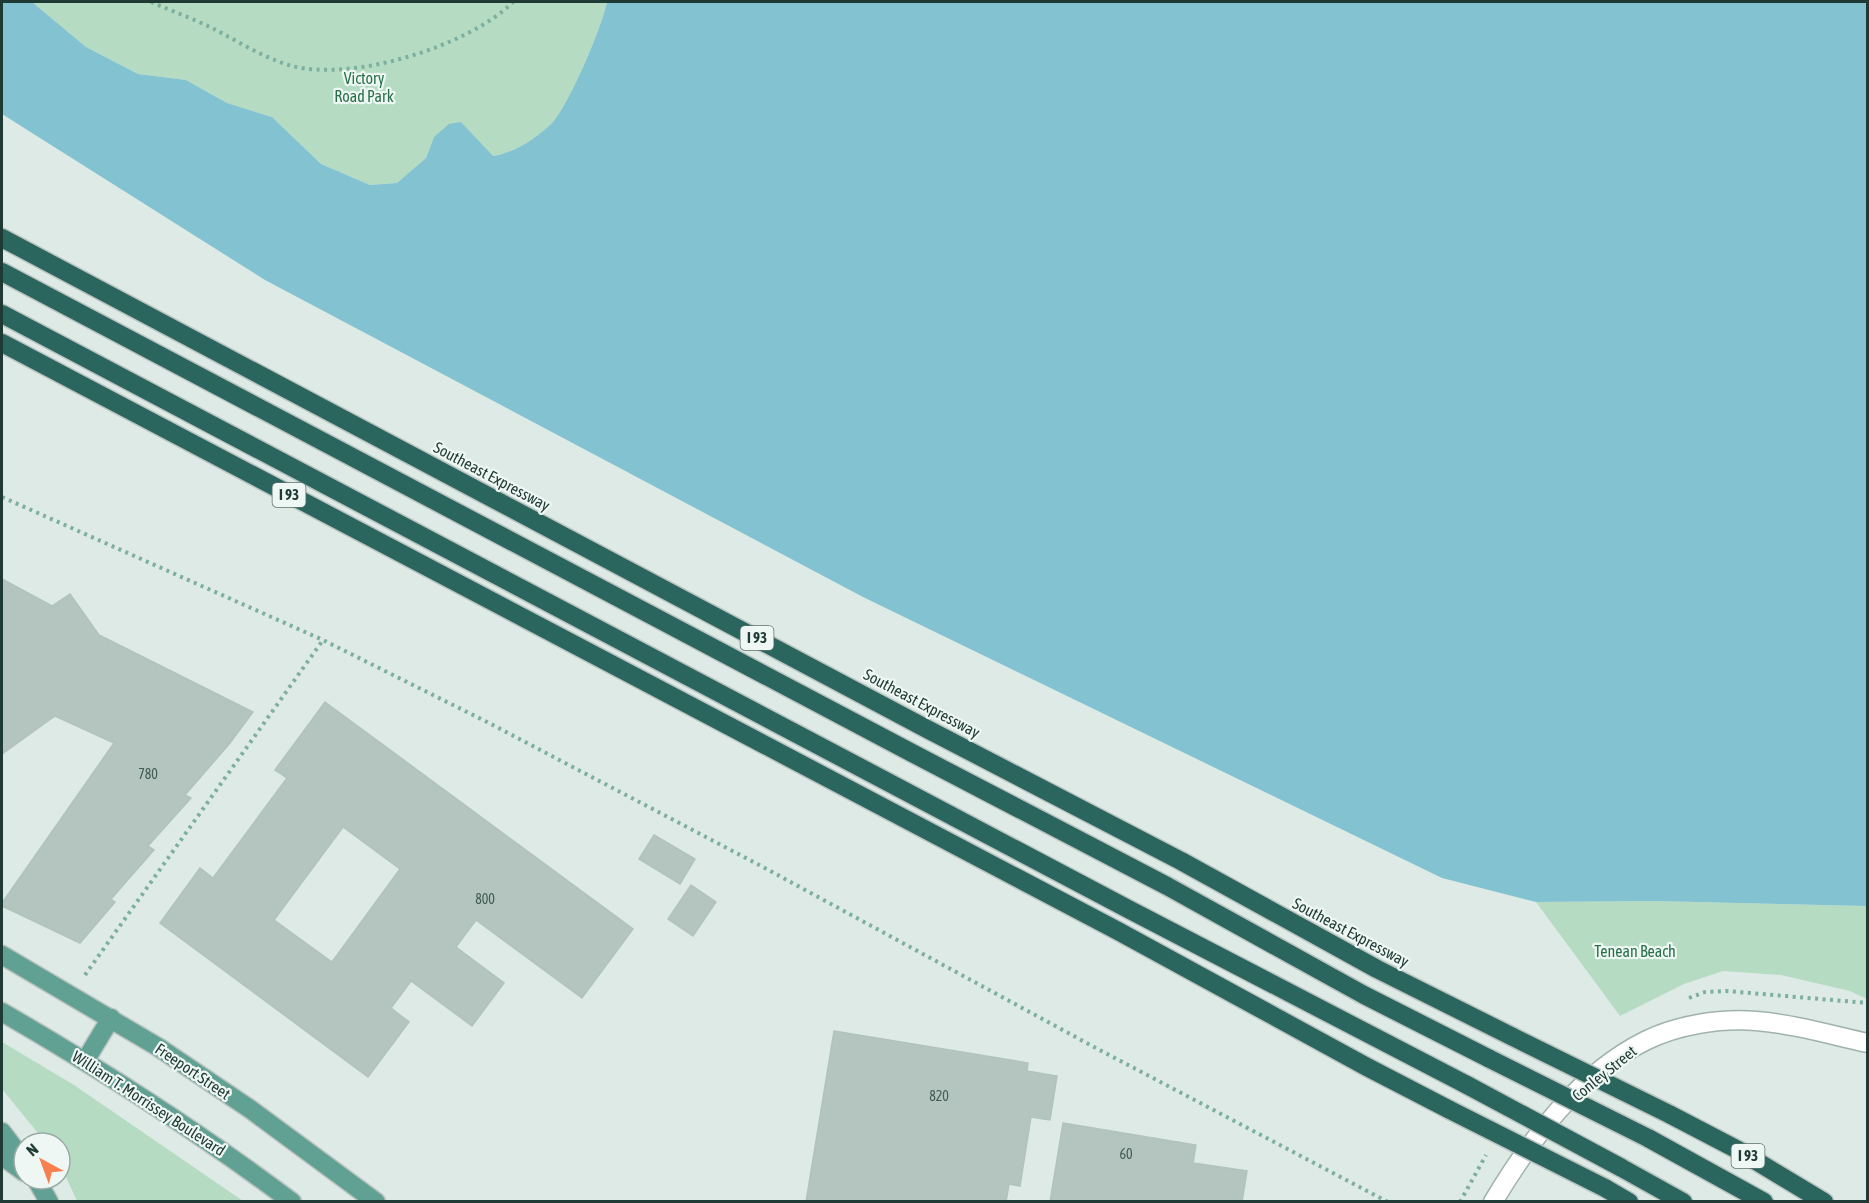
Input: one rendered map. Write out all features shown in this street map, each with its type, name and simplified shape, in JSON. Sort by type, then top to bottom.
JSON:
[{"type":"highway","name":"Southeast Expressway","points":[[2,238],[927,729],[1181,861],[1377,969],[1738,1150],[1824,1202]]},
{"type":"highway","name":"I 93","points":[[2,272],[1167,886],[1364,995],[1648,1138],[1764,1202]]},
{"type":"highway","name":"I 93","points":[[2,314],[1130,910],[1467,1085],[1683,1202]]},
{"type":"highway","name":"I 93","points":[[2,343],[1118,931],[1367,1067],[1629,1202]]},
{"type":"main road","name":"Freeport Street","points":[[2,955],[158,1047],[250,1109],[376,1202]]},
{"type":"main road","name":"William T. Morrissey Boulevard","points":[[2,1012],[85,1061],[202,1137],[292,1202]]},
{"type":"main road","points":[[85,1061],[111,1018]]},
{"type":"main road","points":[[2,1131],[12,1145]]},
{"type":"street","name":"Conley Street","points":[[1493,1202],[1511,1171],[1559,1111],[1585,1084],[1614,1061],[1645,1041],[1696,1024],[1754,1021],[1783,1024],[1868,1043]]},
{"type":"path","points":[[151,2],[211,28],[264,56],[292,66],[316,70],[369,66],[415,55],[458,39],[498,16],[513,2]]},
{"type":"path","points":[[2,497],[323,640],[510,734],[1388,1202]]},
{"type":"path","points":[[71,995],[323,640]]},
{"type":"green space","name":"Victory Road Park","points":[[32,2],[607,2],[592,47],[576,83],[559,114],[539,134],[517,148],[492,156],[461,122],[434,137],[426,158],[397,183],[370,185],[321,164],[272,117],[227,103],[186,80],[138,74],[86,47]]},
{"type":"green space","name":"Tenean Beach","points":[[1654,901],[1867,906],[1867,999],[1850,991],[1781,975],[1723,971],[1684,984],[1620,1016],[1536,902]]},
{"type":"green space","points":[[2,1042],[74,1085],[243,1201],[77,1201],[72,1190],[72,1131],[36,1131],[2,1089]]},
{"type":"water","points":[[2,2],[32,2],[86,47],[138,74],[186,80],[227,103],[272,117],[321,164],[370,185],[397,183],[426,158],[434,137],[449,124],[461,122],[493,156],[517,148],[539,134],[559,114],[576,83],[592,47],[607,2],[1867,2],[1867,906],[1654,901],[1536,902],[1442,878],[863,597],[265,280],[2,114]]},
{"type":"building","points":[[2,579],[52,606],[70,594],[99,635],[253,712],[230,743],[185,795],[191,798],[148,846],[154,850],[111,899],[115,902],[80,943],[2,906],[2,903],[114,743],[55,716],[2,754]]},
{"type":"building","points":[[325,702],[633,929],[582,998],[476,920],[456,947],[504,983],[472,1026],[411,981],[391,1008],[409,1022],[368,1077],[160,923],[200,868],[213,878],[287,778],[275,770]],"holes":[[[343,827],[400,869],[332,962],[274,920]]]},
{"type":"building","points":[[654,835],[695,859],[680,884],[639,859]]},
{"type":"building","points":[[691,885],[716,902],[693,936],[668,919]]},
{"type":"building","points":[[834,1031],[1028,1063],[1027,1071],[1057,1076],[1050,1120],[1031,1117],[1020,1186],[1009,1184],[1006,1202],[806,1202]]},
{"type":"building","points":[[1063,1123],[1196,1145],[1193,1163],[1247,1171],[1242,1202],[1050,1202]]}]
